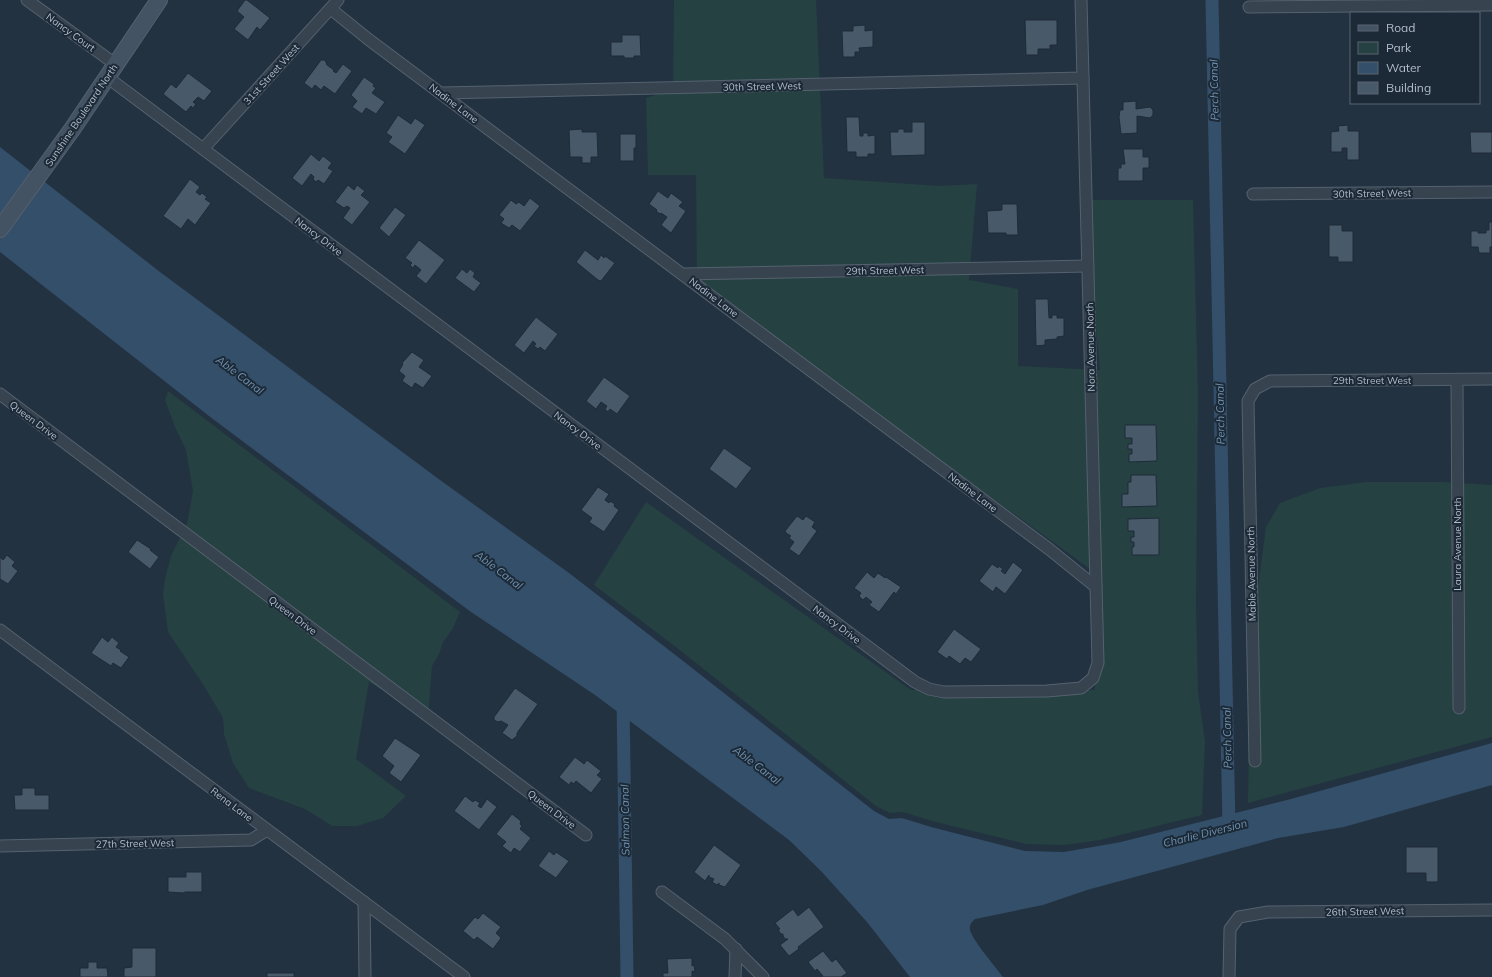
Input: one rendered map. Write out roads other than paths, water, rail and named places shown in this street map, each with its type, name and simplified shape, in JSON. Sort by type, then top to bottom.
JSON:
[{"type":"street","name":"Nancy Court","points":[[27,0],[111,71]]},
{"type":"street","name":"Sunshine Boulevard North","points":[[0,229],[43,172],[159,0]]},
{"type":"street","name":"31st Street West","points":[[203,149],[338,0]]},
{"type":"street","name":"Nora Avenue North","points":[[1081,0],[1098,663],[1093,678],[1081,688]]},
{"type":"street","points":[[1249,7],[1492,5]]},
{"type":"street","name":"Nadine Lane","points":[[331,9],[368,39],[1049,549],[1096,587]]},
{"type":"street","name":"Nancy Drive","points":[[111,71],[203,149],[915,682],[929,689],[944,692],[1048,691],[1081,688]]},
{"type":"street","name":"30th Street West","points":[[441,93],[1083,78]]},
{"type":"street","name":"30th Street West","points":[[1253,194],[1492,192]]},
{"type":"street","name":"29th Street West","points":[[683,274],[1088,266]]},
{"type":"street","name":"29th Street West","points":[[1255,389],[1270,381],[1492,379]]},
{"type":"street","name":"Laura Avenue North","points":[[1457,380],[1459,708]]},
{"type":"street","name":"Mable Avenue North","points":[[1255,389],[1248,401],[1255,760]]},
{"type":"street","name":"Queen Drive","points":[[0,394],[586,835]]},
{"type":"street","name":"Rena Lane","points":[[0,630],[464,977]]},
{"type":"street","name":"27th Street West","points":[[0,846],[251,840],[267,830]]},
{"type":"street","points":[[662,892],[725,939],[764,977]]},
{"type":"street","points":[[364,902],[365,977]]},
{"type":"street","name":"26th Street West","points":[[1229,977],[1230,929],[1239,917],[1268,912],[1492,910]]},
{"type":"street","points":[[735,977],[736,949]]},
{"type":"water","points":[[0,147],[160,272],[440,480],[569,573],[874,811],[889,819],[902,818],[1025,851],[1064,852],[1121,842],[1291,799],[1492,743],[1492,785],[1344,827],[1278,838],[1087,890],[1043,905],[975,919],[970,927],[972,935],[1003,977],[910,977],[867,922],[821,871],[789,840],[595,695],[471,612],[209,416],[0,252]]},
{"type":"waterway","name":"Perch Canal","points":[[1212,0],[1229,827]]},
{"type":"waterway","name":"Salmon Canal","points":[[623,699],[627,977]]},
{"type":"water label","name":"Able Canal","points":[[240,375]]},
{"type":"water label","name":"Able Canal","points":[[499,570]]},
{"type":"water label","name":"Able Canal","points":[[757,765]]},
{"type":"water label","name":"Charlie Diversion","points":[[1205,833]]}]
